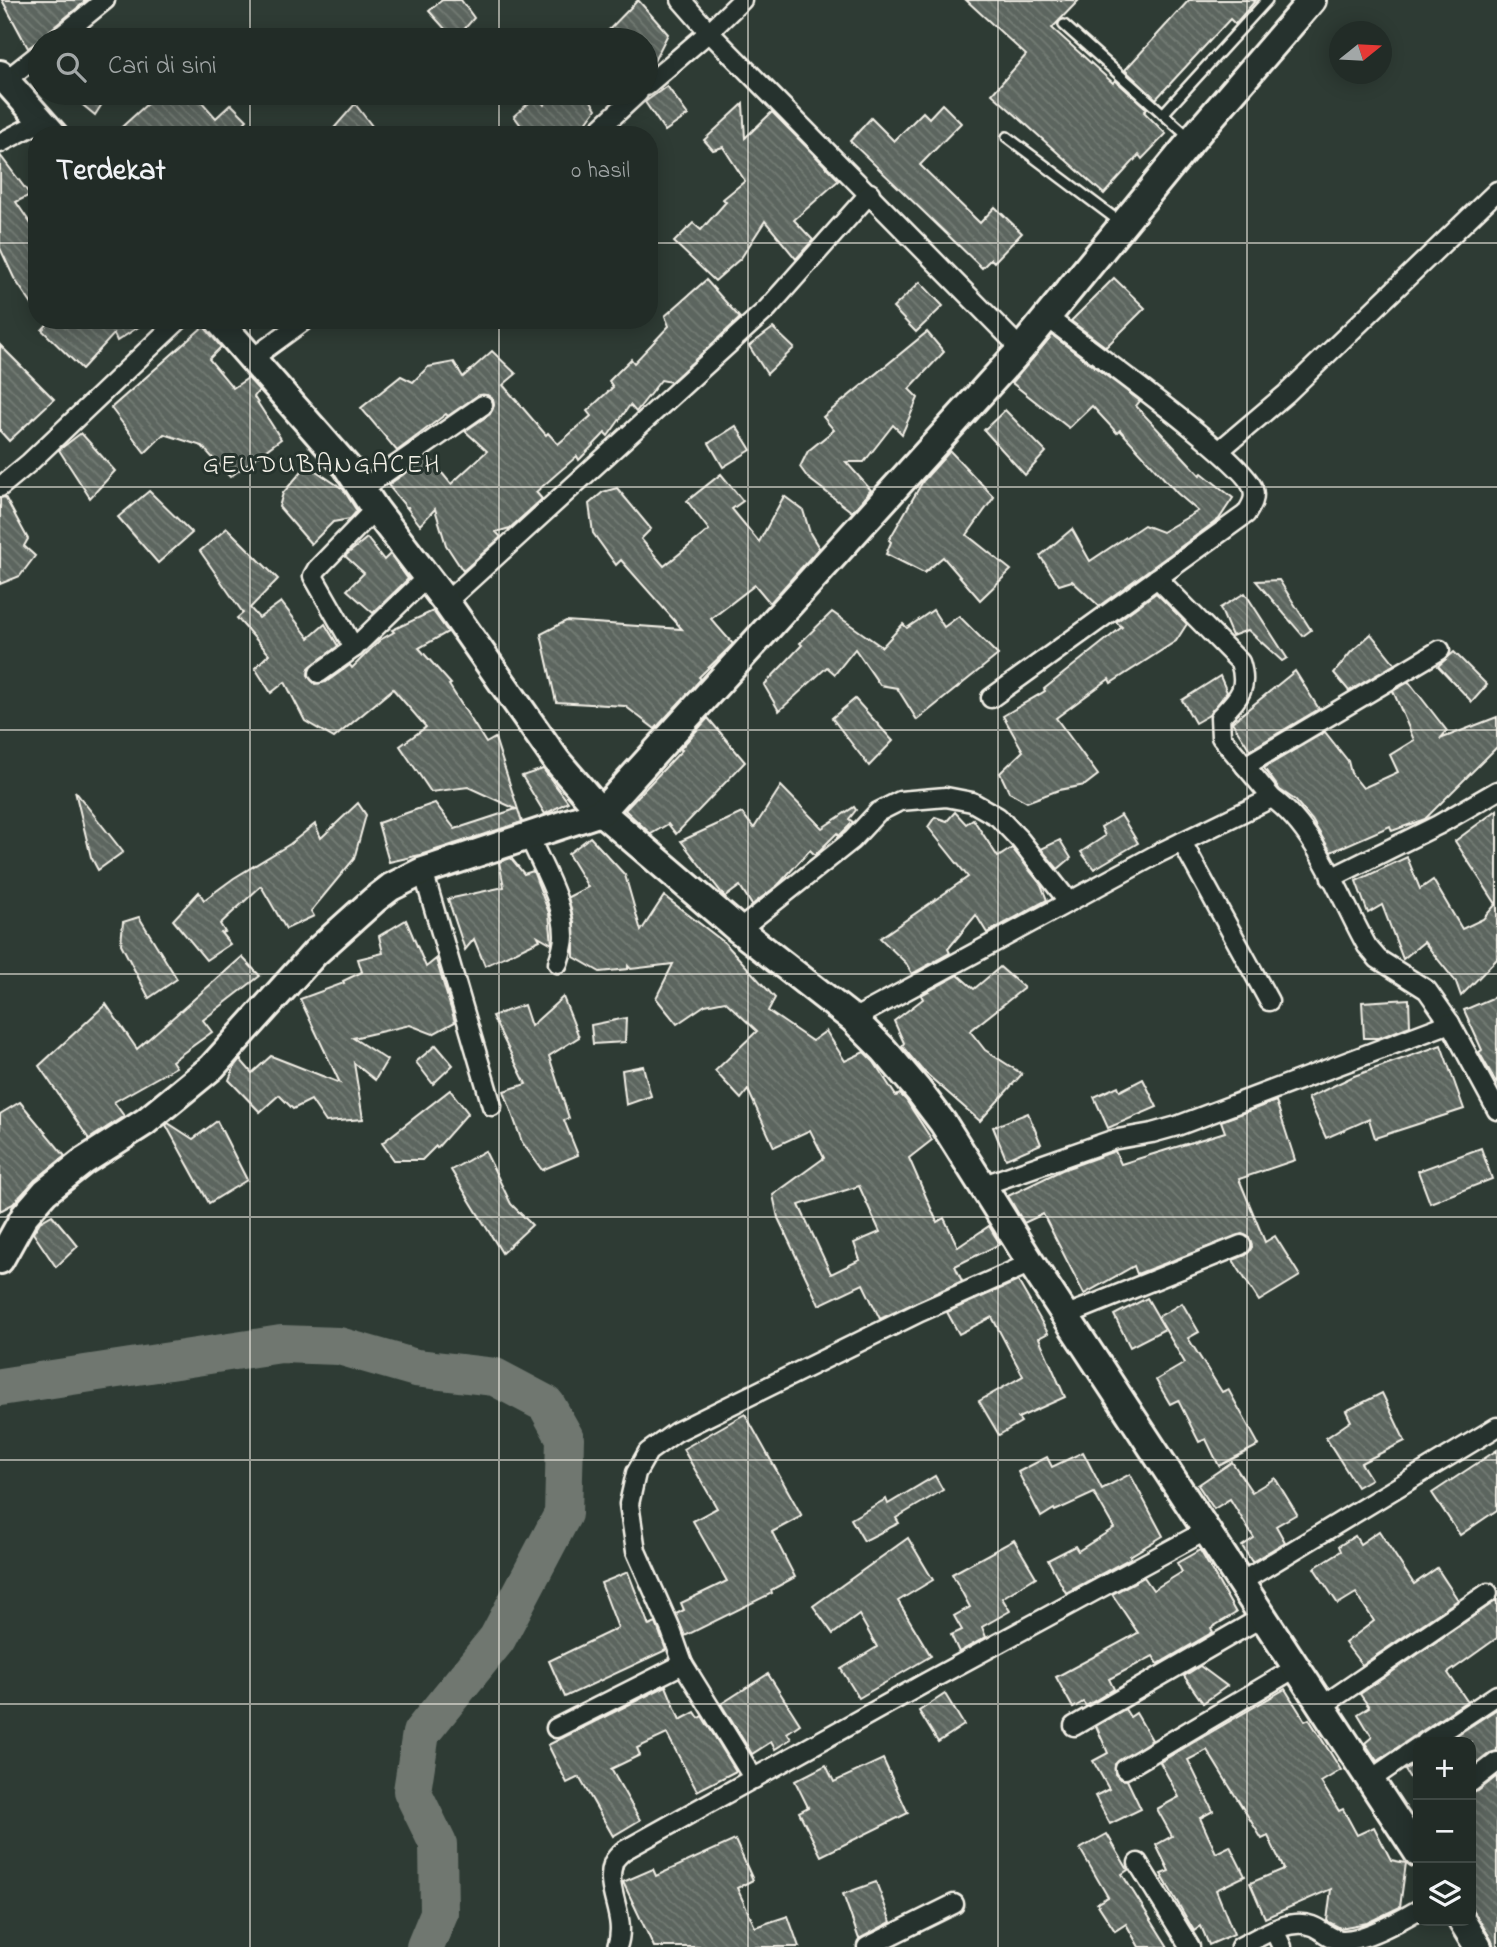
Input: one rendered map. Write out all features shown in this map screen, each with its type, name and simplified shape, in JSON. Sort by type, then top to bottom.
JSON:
[{"type":"street","points":[[71,28],[105,0]]},
{"type":"street","points":[[681,0],[709,32],[1021,349]]},
{"type":"street","points":[[658,76],[742,0]]},
{"type":"street","points":[[0,1261],[25,1215],[45,1192],[84,1161],[145,1122],[204,1074],[324,945],[391,887],[424,871],[601,812],[1021,349],[1192,140],[1312,0]]},
{"type":"street","points":[[28,61],[3,77],[46,126]]},
{"type":"street","points":[[603,126],[625,105]]},
{"type":"street","points":[[0,143],[28,134]]},
{"type":"street","points":[[1220,450],[1286,394],[1497,191]]},
{"type":"street","points":[[446,602],[767,309],[870,193]]},
{"type":"street","points":[[991,698],[1246,514],[1254,502],[1253,487],[1220,450],[1047,317]]},
{"type":"street","points":[[0,487],[29,463],[170,329]]},
{"type":"street","points":[[226,329],[347,467],[557,761],[601,812],[739,930],[853,1019],[884,1049],[918,1090],[984,1185],[1031,1262],[1370,1780],[1413,1836]]},
{"type":"street","points":[[253,358],[293,329]]},
{"type":"street","points":[[354,648],[313,576],[369,499],[483,405]]},
{"type":"street","points":[[319,673],[354,648],[427,577]]},
{"type":"street","points":[[1157,578],[1240,662],[1245,676],[1243,690],[1220,717],[1221,737],[1258,785],[1297,821],[1367,946],[1378,959],[1427,989],[1495,1098]]},
{"type":"street","points":[[1245,766],[1440,650]]},
{"type":"street","points":[[1331,878],[1438,825],[1497,791]]},
{"type":"street","points":[[739,930],[852,840],[878,812],[900,801],[946,797],[972,802],[999,817],[1069,902]]},
{"type":"street","points":[[853,1019],[1182,842],[1272,798]]},
{"type":"street","points":[[529,836],[564,920],[565,939],[558,963]]},
{"type":"street","points":[[1182,842],[1269,1001]]},
{"type":"street","points":[[424,871],[492,1106]]},
{"type":"street","points":[[984,1185],[1112,1140],[1177,1126],[1450,1024]]},
{"type":"street","points":[[1066,1315],[1241,1245]]},
{"type":"street","points":[[754,1779],[683,1664],[636,1551],[629,1504],[636,1473],[648,1452],[676,1432],[920,1312],[1031,1262]]},
{"type":"street","points":[[1241,1582],[1497,1427]]},
{"type":"street","points":[[617,1947],[621,1936],[620,1917],[611,1881],[613,1862],[623,1851],[1207,1530]]},
{"type":"street","points":[[1322,1706],[1489,1593]]},
{"type":"street","points":[[1074,1726],[1264,1616]]},
{"type":"street","points":[[556,1728],[683,1664]]},
{"type":"street","points":[[1125,1769],[1297,1667]]},
{"type":"street","points":[[1434,1737],[1497,1695]]},
{"type":"street","points":[[1370,1780],[1413,1750]]},
{"type":"street","points":[[1476,1778],[1497,1762]]},
{"type":"street","points":[[1138,1863],[1190,1947]]},
{"type":"street","points":[[867,1947],[954,1904]]},
{"type":"street","points":[[1240,1947],[1274,1930],[1297,1924],[1312,1926],[1339,1940],[1352,1939],[1413,1912]]},
{"type":"street","points":[[1465,1926],[1478,1947]]},
{"type":"street","points":[[1274,1930],[1282,1947]]},
{"type":"lane","points":[[1163,114],[1267,0]]},
{"type":"lane","points":[[1064,25],[1192,140]]},
{"type":"lane","points":[[1007,137],[1123,224]]},
{"type":"building","points":[[2,0],[87,0],[53,28],[28,28],[28,48]]},
{"type":"building","points":[[442,0],[461,0],[474,18],[465,28],[444,28],[429,11]]},
{"type":"building","points":[[638,0],[668,34],[658,53],[658,28],[611,28]]},
{"type":"building","points":[[966,0],[1079,0],[1052,28],[1113,83],[1115,80],[1147,109],[1144,112],[1166,134],[1142,159],[1139,155],[1104,194],[992,94],[1026,55]]},
{"type":"building","points":[[1189,0],[1256,0],[1235,24],[1230,19],[1156,99],[1125,70]]},
{"type":"building","points":[[667,86],[688,115],[665,131],[647,105],[658,105],[658,93]]},
{"type":"building","points":[[743,104],[745,138],[772,112],[839,180],[794,220],[813,240],[796,259],[765,221],[741,258],[715,281],[674,242],[693,223],[701,230],[726,202],[723,199],[745,181],[723,147],[713,150],[704,140]]},
{"type":"building","points":[[942,104],[961,123],[920,165],[980,223],[995,207],[1022,233],[994,262],[991,259],[982,268],[850,141],[871,118],[894,141],[923,112],[929,118]]},
{"type":"building","points":[[83,105],[101,105],[95,115]]},
{"type":"building","points":[[146,105],[205,105],[216,118],[232,105],[247,120],[242,126],[123,126]]},
{"type":"building","points":[[356,105],[372,126],[336,126]]},
{"type":"building","points":[[527,105],[594,105],[596,109],[584,126],[521,126],[514,116]]},
{"type":"building","points":[[0,155],[28,192],[28,196],[16,202],[28,220],[28,299],[14,278],[0,248]]},
{"type":"building","points":[[1114,278],[1145,308],[1106,347],[1071,321]]},
{"type":"building","points":[[706,280],[740,318],[671,382],[661,380],[636,412],[630,405],[608,436],[605,433],[579,460],[577,456],[536,492],[542,499],[510,528],[496,532],[501,537],[463,571],[446,545],[435,509],[420,525],[407,508],[409,507],[406,507],[388,485],[429,457],[451,484],[487,451],[465,431],[490,414],[494,405],[493,399],[487,395],[477,396],[448,416],[446,414],[397,451],[361,408],[401,376],[413,382],[428,367],[454,362],[463,377],[492,351],[516,374],[503,385],[546,435],[548,433],[558,444],[591,416],[587,411],[613,387],[609,381],[631,359],[634,363],[669,326],[665,316]]},
{"type":"building","points":[[920,282],[943,306],[916,332],[893,308]]},
{"type":"building","points":[[773,328],[794,348],[767,374],[749,346]]},
{"type":"building","points":[[135,329],[117,341],[114,334],[82,369],[42,330]]},
{"type":"building","points":[[201,329],[206,329],[221,347],[209,359],[233,388],[248,378],[259,390],[254,397],[281,439],[230,477],[202,446],[164,434],[145,453],[111,408]]},
{"type":"building","points":[[927,332],[944,352],[909,389],[918,398],[902,434],[893,425],[864,462],[846,462],[871,490],[852,512],[808,478],[800,467],[808,451],[834,430],[823,417]]},
{"type":"building","points":[[1052,335],[1140,401],[1136,406],[1200,475],[1202,473],[1233,498],[1219,519],[1099,606],[1072,581],[1059,585],[1040,556],[1072,529],[1090,561],[1144,525],[1162,532],[1198,511],[1177,493],[1120,430],[1117,433],[1092,406],[1069,428],[1012,383]]},
{"type":"building","points":[[0,345],[54,399],[9,441],[0,431]]},
{"type":"building","points":[[1005,410],[1046,452],[1025,475],[984,430]]},
{"type":"building","points":[[736,426],[751,450],[723,467],[709,443]]},
{"type":"building","points":[[81,433],[115,471],[90,498],[59,450]]},
{"type":"building","points":[[950,451],[994,497],[967,535],[1011,570],[980,600],[943,557],[924,573],[886,554],[891,542],[889,540],[923,481]]},
{"type":"building","points":[[307,465],[343,489],[357,511],[350,519],[333,522],[311,544],[279,507],[283,493]]},
{"type":"building","points":[[721,474],[743,501],[732,509],[759,542],[784,496],[803,510],[810,533],[819,548],[770,603],[755,585],[711,619],[733,644],[699,677],[701,679],[655,729],[625,706],[556,702],[541,634],[566,621],[682,629],[621,560],[616,565],[593,533],[589,504],[603,492],[617,488],[651,529],[641,539],[664,566],[709,530],[687,501]]},
{"type":"building","points":[[149,491],[192,533],[158,563],[118,517]]},
{"type":"building","points":[[5,497],[28,539],[24,546],[35,556],[20,576],[0,584],[0,498]]},
{"type":"building","points":[[227,528],[278,579],[250,608],[259,618],[281,602],[309,638],[325,624],[338,646],[309,668],[308,675],[315,684],[326,682],[350,665],[352,668],[380,640],[394,632],[392,630],[433,611],[448,632],[419,648],[451,684],[449,685],[486,743],[495,738],[522,822],[420,855],[389,862],[378,823],[435,803],[455,829],[516,809],[468,787],[431,792],[400,746],[426,727],[393,689],[334,738],[305,721],[285,682],[271,693],[255,668],[269,654],[237,618],[243,613],[200,551]]},
{"type":"building","points":[[367,538],[384,560],[390,554],[408,579],[373,613],[347,590],[364,573],[345,556]]},
{"type":"building","points":[[1279,580],[1311,630],[1303,636],[1256,581]]},
{"type":"building","points":[[1156,593],[1187,624],[1176,641],[1111,683],[1109,679],[1056,718],[1098,775],[1085,785],[1059,790],[1027,802],[1009,792],[1000,773],[1023,751],[1003,716],[1045,691],[1044,689],[1122,627],[1116,622]]},
{"type":"building","points":[[1245,593],[1287,658],[1282,661],[1248,630],[1232,636],[1220,608]]},
{"type":"building","points":[[933,610],[944,627],[959,616],[998,655],[917,720],[897,688],[880,685],[855,649],[835,674],[827,667],[779,711],[764,685],[802,645],[800,643],[832,612],[882,647],[903,624],[907,628]]},
{"type":"building","points":[[1371,634],[1395,664],[1349,691],[1334,673],[1351,652]]},
{"type":"building","points":[[1454,652],[1487,685],[1472,702],[1438,666]]},
{"type":"building","points":[[1295,671],[1319,709],[1250,750],[1232,722]]},
{"type":"building","points":[[1220,676],[1227,692],[1209,715],[1195,723],[1182,700]]},
{"type":"building","points":[[1409,682],[1447,731],[1440,739],[1497,717],[1497,747],[1425,819],[1392,831],[1390,826],[1331,852],[1312,820],[1295,800],[1280,790],[1264,768],[1325,732],[1348,761],[1351,773],[1363,788],[1398,772],[1390,755],[1414,740],[1393,691]]},
{"type":"building","points":[[855,699],[893,741],[869,766],[832,718]]},
{"type":"building","points":[[708,718],[745,762],[676,834],[668,824],[651,834],[625,810],[682,750],[680,749]]},
{"type":"building","points":[[543,769],[568,802],[545,814],[522,776]]},
{"type":"building","points":[[781,786],[822,828],[854,807],[856,810],[849,819],[853,822],[839,836],[837,833],[815,855],[810,850],[778,885],[752,905],[740,886],[725,897],[681,841],[742,813],[754,828]]},
{"type":"building","points":[[75,791],[123,852],[98,870],[91,857]]},
{"type":"building","points":[[358,803],[366,815],[354,859],[311,911],[314,916],[286,929],[261,886],[220,924],[225,932],[221,933],[230,944],[206,960],[173,920],[199,892],[204,900],[290,844],[315,824],[321,838]]},
{"type":"building","points":[[1497,810],[1497,959],[1461,996],[1456,982],[1424,942],[1403,959],[1382,905],[1368,913],[1356,881],[1407,857],[1420,889],[1433,880],[1462,929],[1483,919],[1496,904],[1455,841]]},
{"type":"building","points":[[955,812],[966,824],[973,819],[998,857],[1012,848],[1041,885],[1047,900],[987,933],[976,915],[948,949],[950,953],[912,974],[906,963],[880,938],[968,877],[928,827],[935,817],[947,821]]},
{"type":"building","points":[[1121,815],[1138,843],[1094,869],[1081,852],[1105,836],[1101,827]]},
{"type":"building","points":[[590,837],[625,875],[641,931],[664,896],[725,943],[775,998],[768,1011],[812,1041],[826,1031],[845,1061],[864,1052],[874,1062],[896,1096],[900,1094],[906,1100],[932,1140],[909,1158],[937,1222],[944,1218],[958,1247],[989,1226],[1000,1244],[955,1266],[962,1281],[880,1319],[863,1284],[819,1305],[778,1218],[773,1195],[824,1158],[810,1130],[774,1147],[748,1090],[741,1099],[715,1071],[757,1031],[725,1001],[705,1005],[677,1024],[656,998],[673,964],[631,969],[628,966],[628,969],[600,972],[574,957],[574,922],[568,897],[588,887],[568,854]],"holes":[[[859,1186],[880,1232],[854,1243],[860,1260],[831,1274],[799,1205]]]},
{"type":"building","points":[[1060,840],[1071,858],[1058,869],[1041,849]]},
{"type":"building","points":[[511,858],[524,874],[533,871],[549,913],[552,944],[538,936],[540,940],[485,966],[474,939],[465,950],[448,899],[504,887],[499,862]]},
{"type":"building","points":[[139,917],[177,979],[149,998],[121,944],[123,922]]},
{"type":"building","points":[[406,920],[426,967],[436,959],[455,1022],[433,1034],[410,1025],[353,1038],[387,1060],[375,1080],[354,1063],[363,1119],[326,1122],[311,1100],[293,1109],[279,1095],[260,1112],[229,1080],[235,1065],[240,1059],[252,1073],[271,1056],[340,1083],[300,999],[344,983],[343,981],[362,972],[358,959],[383,953],[379,936]]},
{"type":"building","points":[[242,957],[260,976],[203,1020],[212,1032],[172,1061],[176,1067],[114,1102],[124,1116],[89,1139],[39,1066],[106,1004],[137,1049]]},
{"type":"building","points":[[1000,967],[1024,988],[970,1031],[985,1050],[1022,1074],[980,1121],[921,1069],[902,1046],[904,1043],[894,1021],[923,999],[921,995],[958,975],[974,989]]},
{"type":"building","points":[[1497,996],[1497,1084],[1479,1052],[1482,1050],[1464,1010]]},
{"type":"building","points":[[563,997],[579,1037],[549,1056],[569,1118],[564,1120],[578,1155],[542,1170],[522,1142],[504,1091],[526,1084],[492,1016],[524,1005],[531,1026]]},
{"type":"building","points":[[1409,999],[1410,1026],[1379,1038],[1364,1038],[1362,1002]]},
{"type":"building","points":[[626,1018],[625,1042],[593,1044],[591,1025]]},
{"type":"building","points":[[436,1045],[453,1065],[433,1084],[416,1062]]},
{"type":"building","points":[[1441,1045],[1464,1109],[1375,1138],[1369,1119],[1326,1138],[1308,1098],[1354,1076]]},
{"type":"building","points":[[643,1066],[651,1096],[626,1105],[622,1070]]},
{"type":"building","points":[[1143,1079],[1157,1107],[1108,1128],[1094,1097],[1118,1086],[1120,1091]]},
{"type":"building","points":[[450,1090],[468,1113],[437,1148],[436,1146],[422,1160],[394,1160],[382,1143]]},
{"type":"building","points":[[1276,1101],[1295,1160],[1239,1179],[1265,1242],[1275,1236],[1300,1276],[1259,1301],[1233,1260],[1246,1255],[1252,1247],[1249,1237],[1242,1234],[1137,1274],[1134,1266],[1084,1294],[1043,1214],[1024,1223],[1008,1196],[1062,1170],[1115,1151],[1121,1164],[1225,1132],[1221,1121]]},
{"type":"building","points":[[20,1102],[65,1156],[35,1180],[13,1204],[0,1211],[0,1114]]},
{"type":"building","points":[[1028,1113],[1041,1144],[1006,1159],[993,1127]]},
{"type":"building","points":[[217,1121],[247,1180],[209,1203],[166,1125],[168,1123],[193,1139]]},
{"type":"building","points":[[1481,1148],[1492,1179],[1430,1203],[1418,1171]]},
{"type":"building","points":[[485,1151],[511,1204],[532,1225],[502,1253],[451,1170]]},
{"type":"building","points":[[52,1215],[78,1246],[56,1267],[33,1233],[40,1222]]},
{"type":"building","points":[[1018,1281],[1048,1333],[1039,1338],[1065,1397],[1018,1418],[1021,1422],[999,1435],[979,1401],[1023,1376],[992,1317],[959,1334],[947,1312]]},
{"type":"building","points":[[1147,1298],[1165,1329],[1130,1347],[1114,1315]]},
{"type":"building","points":[[1182,1303],[1199,1332],[1188,1338],[1222,1392],[1228,1389],[1259,1445],[1219,1466],[1206,1439],[1199,1442],[1178,1400],[1170,1404],[1156,1380],[1185,1363],[1158,1317]]},
{"type":"building","points":[[1382,1393],[1405,1441],[1361,1463],[1371,1479],[1357,1487],[1326,1438],[1351,1421],[1346,1411]]},
{"type":"building","points":[[745,1414],[802,1516],[772,1532],[795,1577],[771,1590],[772,1593],[685,1636],[676,1614],[684,1610],[681,1603],[727,1581],[693,1521],[717,1508],[683,1449]]},
{"type":"building","points":[[1497,1450],[1497,1510],[1460,1535],[1432,1493]]},
{"type":"building","points":[[1083,1452],[1102,1489],[1130,1474],[1163,1536],[1130,1556],[1131,1558],[1066,1593],[1048,1560],[1075,1546],[1078,1551],[1114,1528],[1094,1493],[1041,1517],[1018,1472],[1047,1457],[1052,1467]]},
{"type":"building","points":[[1232,1462],[1252,1492],[1275,1478],[1297,1514],[1276,1526],[1285,1542],[1252,1562],[1242,1546],[1254,1538],[1230,1499],[1214,1509],[1198,1485]]},
{"type":"building","points":[[935,1476],[943,1490],[896,1518],[899,1523],[864,1541],[851,1519],[886,1499],[888,1504]]},
{"type":"building","points":[[1379,1531],[1414,1584],[1437,1568],[1458,1600],[1362,1665],[1345,1643],[1374,1621],[1356,1593],[1338,1604],[1314,1568],[1341,1551],[1339,1546],[1355,1536],[1360,1544]]},
{"type":"building","points":[[908,1538],[933,1580],[898,1601],[931,1656],[859,1698],[841,1669],[877,1647],[859,1615],[833,1634],[813,1606]]},
{"type":"building","points":[[1014,1540],[1036,1577],[1002,1598],[1010,1611],[982,1627],[986,1637],[959,1652],[951,1635],[962,1630],[954,1616],[970,1607],[952,1574]]},
{"type":"building","points":[[1200,1550],[1236,1613],[1211,1628],[1213,1632],[1158,1664],[1153,1656],[1109,1679],[1114,1689],[1086,1706],[1083,1702],[1073,1708],[1056,1677],[1138,1633],[1112,1594],[1144,1577],[1153,1590],[1182,1572],[1177,1563]]},
{"type":"building","points":[[628,1572],[649,1626],[656,1623],[666,1650],[565,1697],[549,1661],[618,1628],[601,1583]]},
{"type":"building","points":[[1497,1600],[1497,1638],[1448,1673],[1467,1701],[1377,1761],[1365,1743],[1372,1737],[1358,1714],[1369,1707],[1360,1694]]},
{"type":"building","points":[[1200,1666],[1227,1686],[1203,1703],[1184,1676]]},
{"type":"building","points":[[768,1674],[800,1724],[787,1733],[791,1739],[775,1749],[771,1742],[752,1754],[721,1704]]},
{"type":"building","points":[[666,1686],[680,1720],[695,1712],[699,1718],[702,1716],[736,1771],[697,1791],[667,1734],[637,1748],[640,1755],[611,1769],[640,1820],[613,1836],[579,1777],[567,1783],[548,1745]]},
{"type":"building","points":[[1285,1689],[1305,1721],[1309,1719],[1341,1770],[1321,1782],[1339,1811],[1343,1809],[1357,1835],[1374,1827],[1391,1860],[1406,1863],[1400,1907],[1367,1923],[1340,1928],[1327,1921],[1331,1889],[1265,1918],[1250,1883],[1284,1869],[1268,1836],[1262,1839],[1207,1750],[1188,1760],[1213,1811],[1200,1818],[1216,1853],[1230,1846],[1245,1876],[1216,1890],[1234,1934],[1209,1945],[1201,1926],[1194,1931],[1161,1874],[1169,1871],[1156,1845],[1172,1836],[1157,1809],[1179,1797],[1160,1762]]},
{"type":"building","points":[[945,1694],[964,1725],[938,1742],[919,1711]]},
{"type":"building","points":[[1125,1709],[1130,1717],[1136,1713],[1152,1740],[1115,1764],[1115,1774],[1120,1779],[1127,1780],[1141,1809],[1110,1824],[1095,1796],[1109,1789],[1093,1761],[1108,1753],[1096,1726]]},
{"type":"building","points":[[1497,1709],[1497,1751],[1476,1764],[1476,1737],[1454,1737]]},
{"type":"building","points":[[883,1759],[908,1813],[821,1856],[799,1812],[808,1807],[795,1781],[826,1765],[834,1782]]},
{"type":"building","points":[[1413,1764],[1413,1783],[1405,1770]]},
{"type":"building","points":[[1497,1776],[1497,1947],[1494,1947],[1476,1916],[1478,1791]]},
{"type":"building","points":[[1107,1834],[1128,1870],[1122,1874],[1168,1947],[1139,1947],[1126,1924],[1115,1931],[1097,1903],[1108,1897],[1080,1849]]},
{"type":"building","points":[[735,1840],[753,1880],[737,1888],[755,1927],[788,1916],[799,1947],[654,1947],[623,1882],[653,1869],[656,1876]]},
{"type":"building","points":[[876,1882],[891,1922],[859,1939],[843,1894]]},
{"type":"waterway","points":[[0,1387],[281,1344],[339,1346],[416,1368],[495,1377],[546,1404],[565,1438],[563,1514],[497,1639],[421,1733],[412,1791],[438,1844],[439,1913],[425,1947]]},
{"type":"district","name":"GEUDUBANGACEH","points":[[322,466]]}]
